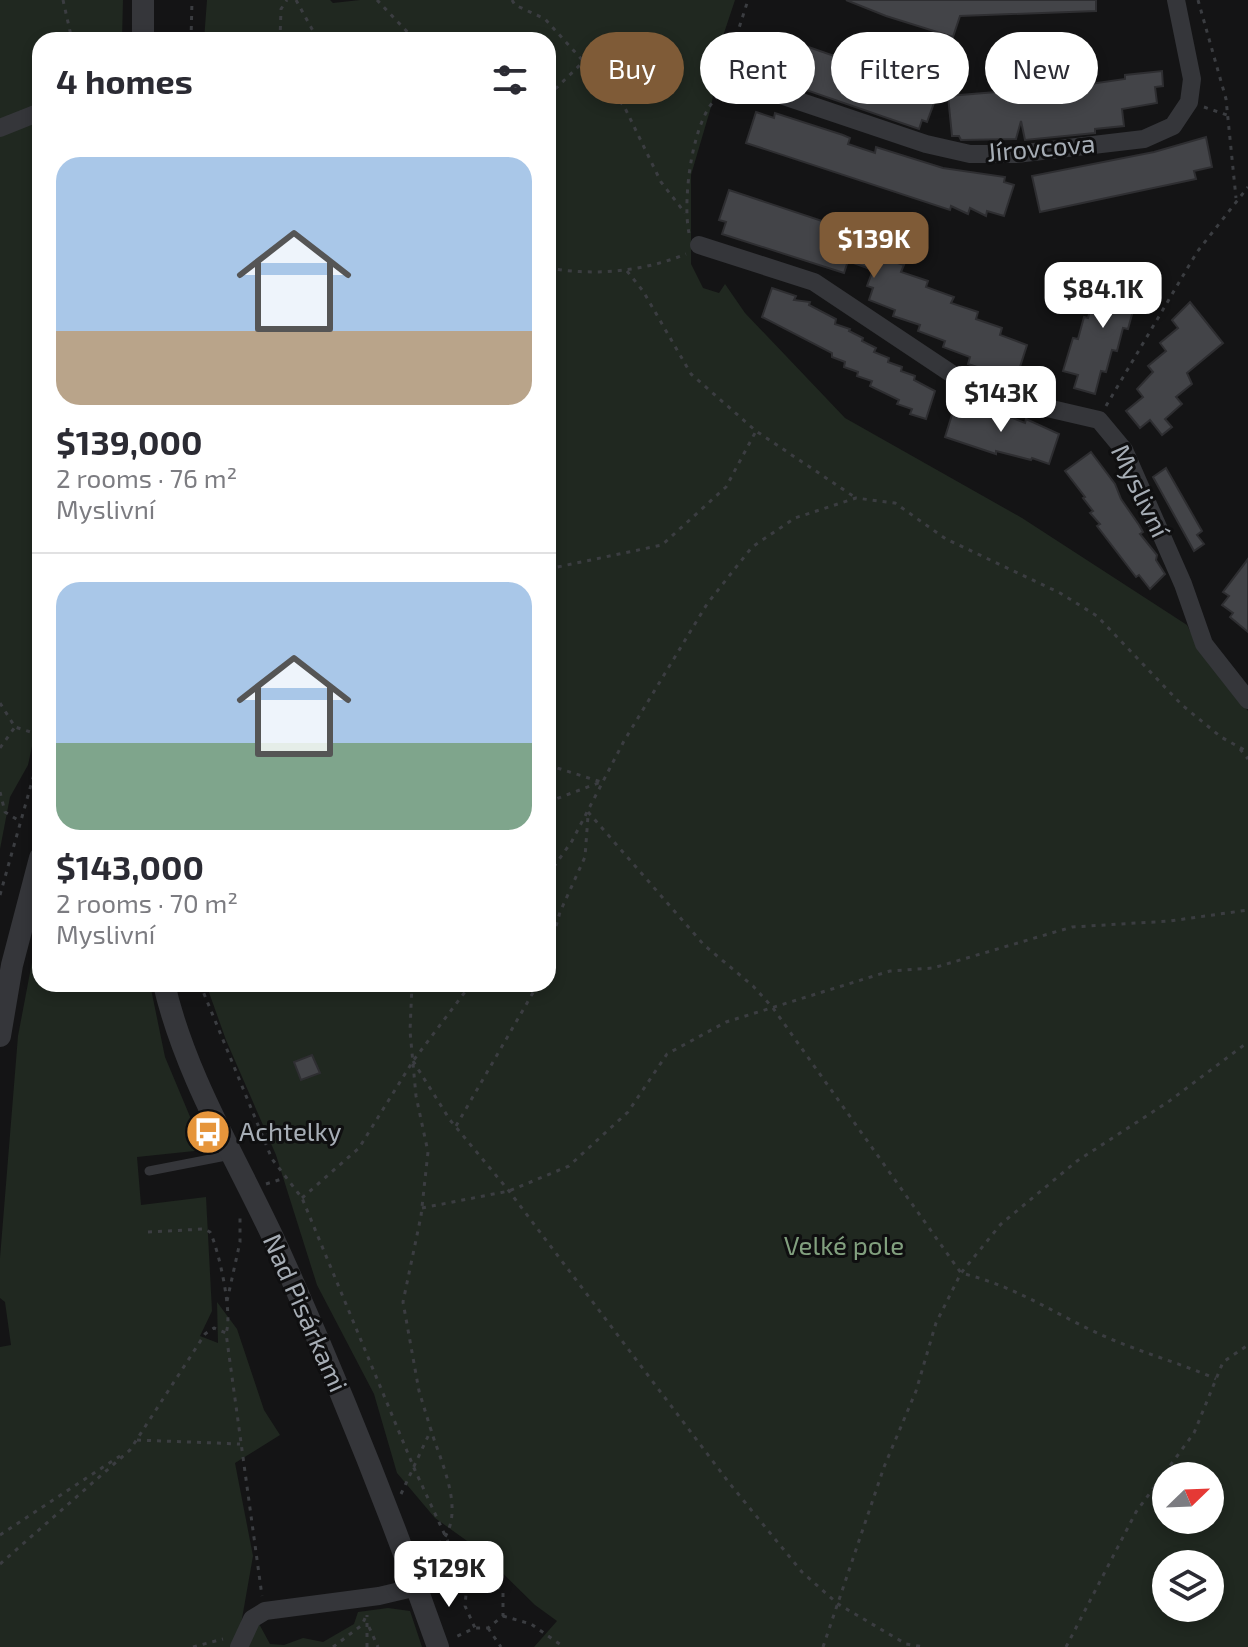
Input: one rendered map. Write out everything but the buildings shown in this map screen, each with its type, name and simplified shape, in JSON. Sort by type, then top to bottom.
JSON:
[{"type":"street","points":[[143,0],[143,32]]},
{"type":"street","points":[[1176,0],[1192,79],[1189,102]]},
{"type":"street","name":"Jírovcova","points":[[807,104],[926,144],[970,154],[1016,154],[1144,139],[1173,126],[1189,102]]},
{"type":"street","points":[[0,128],[32,115]]},
{"type":"street","name":"Myslivní","points":[[694,240],[814,282],[964,382],[987,394],[1099,420],[1124,450],[1183,584],[1204,644],[1248,700]]},
{"type":"street","points":[[0,1036],[12,965],[32,889]]},
{"type":"street","name":"Nad Pisárkami","points":[[167,992],[189,1061],[252,1192],[345,1403],[438,1646]]},
{"type":"street","points":[[241,1641],[252,1619],[265,1611],[379,1596],[417,1587]]},
{"type":"lane","points":[[149,1171],[234,1154]]},
{"type":"path","points":[[63,0],[70,32]]},
{"type":"path","points":[[191,32],[192,0]]},
{"type":"path","points":[[280,32],[281,9],[287,0]]},
{"type":"path","points":[[296,0],[314,32]]},
{"type":"path","points":[[377,0],[407,32]]},
{"type":"path","points":[[512,0],[515,5],[545,19],[580,59]]},
{"type":"path","points":[[738,32],[748,0]]},
{"type":"path","points":[[1198,0],[1226,99],[1236,198]]},
{"type":"path","points":[[556,88],[580,65]]},
{"type":"path","points":[[1189,102],[1228,115]]},
{"type":"path","points":[[622,104],[661,182],[687,216]]},
{"type":"path","points":[[556,269],[576,273],[625,270],[684,255],[694,240],[687,216],[687,187],[697,139],[712,104]]},
{"type":"path","points":[[1099,420],[1197,252],[1236,198],[1248,187]]},
{"type":"path","points":[[625,270],[643,291],[691,374],[756,431],[856,498]]},
{"type":"path","points":[[556,567],[662,545],[726,487],[756,431]]},
{"type":"path","points":[[556,862],[707,604],[752,547],[795,518],[856,498],[895,503],[946,539],[1060,593],[1097,616],[1182,705],[1248,752]]},
{"type":"path","points":[[0,703],[15,727],[32,732]]},
{"type":"path","points":[[0,748],[15,727]]},
{"type":"path","points":[[1237,746],[1248,759]]},
{"type":"path","points":[[556,768],[601,782]]},
{"type":"path","points":[[0,895],[32,782]]},
{"type":"path","points":[[556,799],[601,782]]},
{"type":"path","points":[[0,792],[5,812],[21,822]]},
{"type":"path","points":[[556,926],[585,857],[588,812]]},
{"type":"path","points":[[588,812],[704,945],[753,986],[773,1008],[961,1273],[999,1282],[1112,1340],[1171,1359],[1216,1379]]},
{"type":"path","points":[[422,1208],[509,1191],[569,1166],[628,1112],[667,1054],[726,1022],[890,971],[933,968],[1072,927],[1170,921],[1248,910]]},
{"type":"path","points":[[203,992],[272,1159],[302,1198],[414,1468],[467,1583],[465,1606],[475,1628]]},
{"type":"path","points":[[412,992],[410,1031],[413,1061],[428,1152],[422,1208],[403,1302],[419,1391],[451,1498],[446,1535]]},
{"type":"path","points":[[302,1198],[359,1148],[413,1061],[465,992]]},
{"type":"path","points":[[455,1127],[533,992]]},
{"type":"path","points":[[823,1647],[884,1467],[916,1391],[936,1323],[961,1273],[1001,1224],[1077,1161],[1168,1102],[1248,1042]]},
{"type":"path","points":[[413,1061],[455,1127],[509,1191],[730,1484],[802,1572],[838,1604],[906,1644],[924,1647]]},
{"type":"path","points":[[227,1303],[240,1242],[241,1201],[268,1183],[285,1178]]},
{"type":"path","points":[[148,1232],[204,1229],[210,1232],[227,1303],[229,1324],[226,1333],[265,1611]]},
{"type":"path","points":[[0,1564],[130,1450],[205,1334],[214,1328],[226,1333]]},
{"type":"path","points":[[1066,1647],[1136,1512],[1194,1433],[1223,1362],[1248,1345]]},
{"type":"path","points":[[414,1468],[431,1430]]},
{"type":"path","points":[[137,1440],[240,1444]]},
{"type":"path","points":[[0,1535],[61,1492],[130,1450]]},
{"type":"path","points":[[467,1583],[485,1579],[503,1591],[503,1616]]},
{"type":"path","points":[[333,1647],[362,1625],[367,1612],[367,1647]]},
{"type":"path","points":[[438,1646],[475,1628],[488,1628],[503,1616]]},
{"type":"path","points":[[503,1616],[531,1624],[564,1647]]},
{"type":"path","points":[[367,1624],[378,1647]]},
{"type":"path","points":[[488,1628],[501,1647]]},
{"type":"path","points":[[193,1647],[241,1641]]},
{"type":"green space","points":[[0,0],[123,0],[122,32],[32,32],[32,746],[28,765],[10,797],[0,849]]},
{"type":"green space","name":"Velké pole","points":[[207,0],[330,0],[333,3],[360,0],[735,0],[724,32],[700,32],[700,104],[712,104],[691,175],[691,264],[703,288],[719,293],[725,284],[745,313],[845,418],[1022,518],[1187,625],[1201,653],[1248,711],[1248,1647],[534,1647],[557,1621],[535,1605],[477,1548],[435,1518],[397,1473],[374,1394],[317,1285],[276,1155],[226,1040],[209,992],[556,992],[556,32],[205,32]]},
{"type":"green space","points":[[32,962],[32,992],[152,992],[165,1057],[204,1150],[137,1157],[141,1205],[206,1197],[212,1311],[200,1336],[218,1343],[217,1302],[237,1329],[264,1410],[280,1435],[235,1463],[253,1556],[237,1647],[0,1647],[0,1347],[11,1345],[5,1302],[0,1298],[0,1258],[18,1036]]},
{"type":"green space","points":[[388,1608],[410,1611],[422,1647],[244,1647],[258,1622],[270,1644],[284,1645],[303,1638],[323,1642],[354,1624],[358,1612]]},
{"type":"place","name":"Achtelky","points":[[208,1132]]}]
